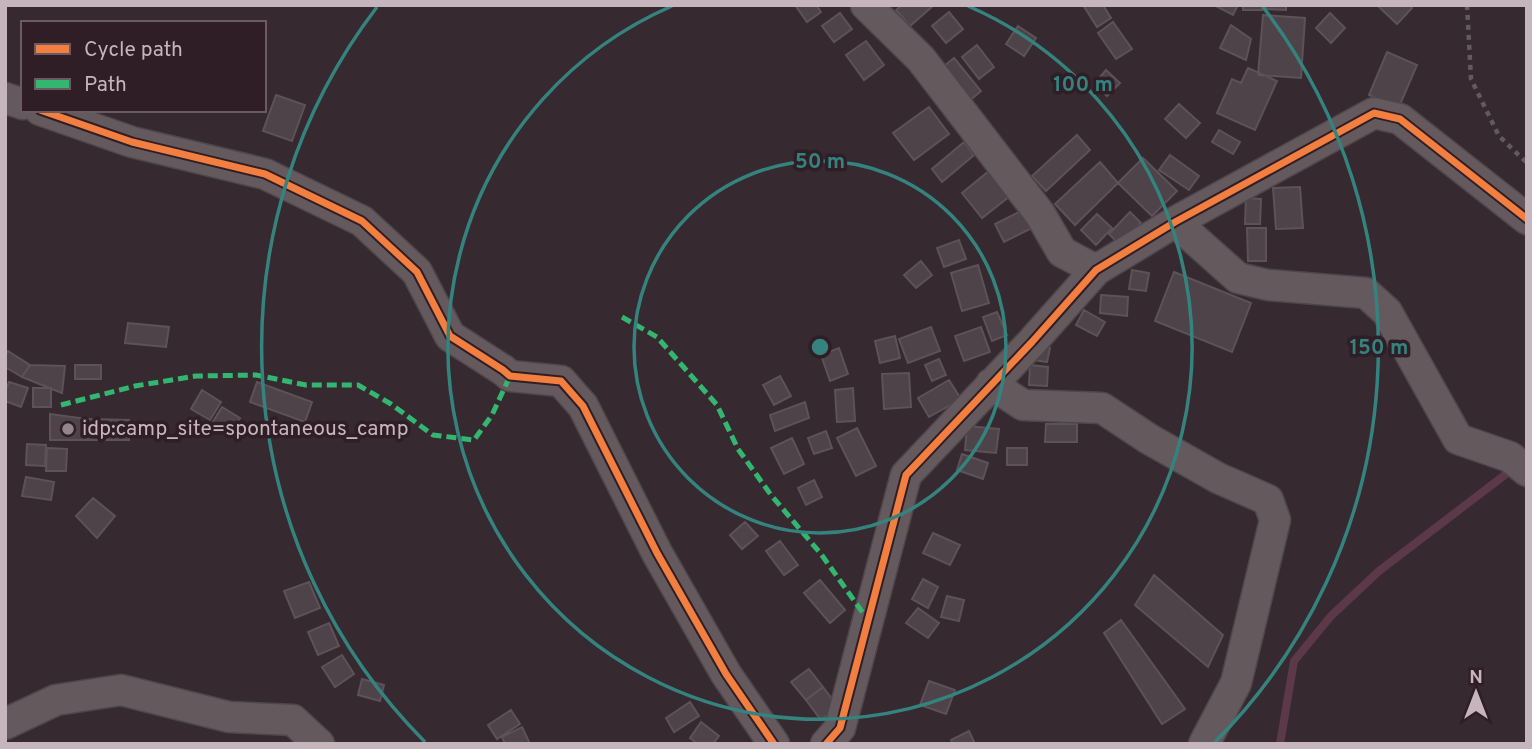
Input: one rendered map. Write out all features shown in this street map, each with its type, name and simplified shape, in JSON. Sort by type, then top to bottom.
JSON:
[{"type":"street","points":[[866,5],[921,59],[1040,214],[1062,252],[1096,270]]},
{"type":"street","points":[[46,112],[132,142],[265,174],[362,221],[416,272],[450,337],[510,376],[561,382],[583,406],[657,553],[726,674],[775,744]]},
{"type":"street","points":[[825,744],[840,729],[906,475],[1096,270],[1175,222],[1374,113],[1400,119],[1527,219]]},
{"type":"street","points":[[1175,222],[1238,278],[1268,285],[1366,293],[1387,312],[1458,439],[1518,464]]},
{"type":"street","points":[[991,384],[1023,405],[1102,408],[1149,439],[1268,500],[1275,520],[1236,684],[1204,744]]},
{"type":"street","points":[[5,724],[56,700],[121,690],[229,717],[293,720],[320,744]]},
{"type":"path","points":[[1467,5],[1471,79],[1499,136],[1527,163]]},
{"type":"building","points":[[795,5],[816,5],[821,12],[807,22]]},
{"type":"building","points":[[902,5],[934,5],[910,26],[896,10]]},
{"type":"building","points":[[1083,5],[1103,5],[1111,18],[1097,27]]},
{"type":"building","points":[[1214,5],[1238,5],[1233,15]]},
{"type":"building","points":[[1243,5],[1262,5],[1262,10],[1243,10]]},
{"type":"building","points":[[1266,5],[1286,5],[1286,10],[1266,9]]},
{"type":"building","points":[[1377,5],[1409,5],[1412,8],[1397,24]]},
{"type":"building","points":[[949,12],[963,29],[946,43],[932,26]]},
{"type":"building","points":[[840,13],[852,29],[834,42],[822,26]]},
{"type":"building","points":[[1330,13],[1345,28],[1331,43],[1316,28]]},
{"type":"building","points":[[1263,15],[1305,18],[1301,78],[1258,75]]},
{"type":"building","points":[[1113,22],[1132,49],[1116,59],[1098,33]]},
{"type":"building","points":[[1231,25],[1251,39],[1246,60],[1220,48]]},
{"type":"building","points":[[1018,26],[1036,38],[1024,56],[1006,44]]},
{"type":"building","points":[[866,41],[884,65],[864,80],[846,55]]},
{"type":"building","points":[[977,45],[994,67],[979,79],[962,57]]},
{"type":"building","points":[[1387,52],[1417,65],[1399,107],[1369,95]]},
{"type":"building","points":[[954,58],[981,91],[964,105],[937,72]]},
{"type":"building","points":[[1248,68],[1277,81],[1255,130],[1217,113],[1232,79],[1241,83]]},
{"type":"building","points":[[1106,70],[1120,83],[1107,96],[1094,84]]},
{"type":"building","points":[[276,95],[305,105],[292,141],[263,131]]},
{"type":"building","points":[[1179,104],[1200,123],[1186,138],[1165,119]]},
{"type":"building","points":[[929,107],[949,134],[914,160],[893,133]]},
{"type":"building","points":[[1219,130],[1240,142],[1233,154],[1212,142]]},
{"type":"building","points":[[1077,135],[1090,150],[1046,191],[1032,176]]},
{"type":"building","points":[[964,142],[974,155],[942,182],[932,169]]},
{"type":"building","points":[[1170,155],[1199,176],[1189,190],[1159,170]]},
{"type":"building","points":[[1143,158],[1177,191],[1152,216],[1118,183]]},
{"type":"building","points":[[1100,162],[1118,183],[1075,225],[1055,204]]},
{"type":"building","points":[[989,171],[1010,196],[982,218],[962,193]]},
{"type":"building","points":[[1300,187],[1303,228],[1276,229],[1273,188]]},
{"type":"building","points":[[1246,198],[1261,199],[1260,224],[1245,224]]},
{"type":"building","points":[[1023,210],[1032,228],[1004,242],[995,224]]},
{"type":"building","points":[[1130,212],[1141,223],[1119,244],[1109,234]]},
{"type":"building","points":[[1097,214],[1112,228],[1096,245],[1081,230]]},
{"type":"building","points":[[1247,228],[1266,228],[1266,261],[1248,261]]},
{"type":"building","points":[[959,240],[966,259],[944,267],[937,248]]},
{"type":"building","points":[[921,261],[932,275],[916,288],[904,275]]},
{"type":"building","points":[[978,265],[989,303],[962,311],[951,273]]},
{"type":"building","points":[[1132,270],[1149,273],[1146,291],[1129,289]]},
{"type":"building","points":[[1174,272],[1251,303],[1232,352],[1155,321]]},
{"type":"building","points":[[1101,295],[1128,297],[1127,316],[1100,313]]},
{"type":"building","points":[[1084,310],[1105,322],[1097,336],[1076,325]]},
{"type":"building","points":[[997,312],[1007,335],[992,341],[983,317]]},
{"type":"building","points":[[128,323],[169,327],[166,347],[125,343]]},
{"type":"building","points":[[931,327],[940,351],[908,363],[899,339]]},
{"type":"building","points":[[981,327],[990,352],[964,361],[955,336]]},
{"type":"building","points":[[895,336],[900,358],[880,363],[875,341]]},
{"type":"building","points":[[1037,345],[1050,348],[1047,362],[1034,360]]},
{"type":"building","points":[[839,348],[848,374],[830,381],[821,355]]},
{"type":"building","points":[[8,351],[30,365],[22,377],[5,367],[5,355]]},
{"type":"building","points":[[939,359],[946,375],[932,381],[925,365]]},
{"type":"building","name":"idp:camp_site=spontaneous_camp","points":[[30,365],[65,366],[62,393],[22,377]]},
{"type":"building","points":[[75,365],[101,365],[101,379],[75,379]]},
{"type":"building","points":[[1030,365],[1048,367],[1047,386],[1029,385]]},
{"type":"building","points":[[909,373],[911,407],[884,409],[882,374]]},
{"type":"building","points":[[780,376],[791,396],[774,405],[763,385]]},
{"type":"building","points":[[949,380],[961,399],[929,417],[918,398]]},
{"type":"building","points":[[9,382],[28,388],[21,407],[5,401]]},
{"type":"building","points":[[257,382],[312,402],[305,422],[250,402]]},
{"type":"building","points":[[33,388],[51,388],[51,407],[33,407]]},
{"type":"building","points":[[853,388],[855,421],[837,422],[835,390]]},
{"type":"building","points":[[202,390],[221,402],[210,420],[191,409]]},
{"type":"building","points":[[805,402],[809,418],[775,431],[770,415]]},
{"type":"building","points":[[222,407],[240,418],[229,436],[211,425]]},
{"type":"building","name":"idp:camp_site=spontaneous_camp","points":[[50,414],[87,419],[87,440],[50,440]]},
{"type":"building","points":[[87,419],[129,420],[129,440],[87,440]]},
{"type":"building","points":[[1046,424],[1077,424],[1077,442],[1045,442]]},
{"type":"building","points":[[967,426],[999,429],[996,453],[965,450]]},
{"type":"building","points":[[857,428],[876,466],[856,476],[837,438]]},
{"type":"building","points":[[826,431],[832,448],[814,454],[808,438]]},
{"type":"building","points":[[792,438],[804,464],[784,474],[771,448]]},
{"type":"building","points":[[27,444],[46,445],[45,466],[26,465]]},
{"type":"building","points":[[47,448],[67,449],[66,471],[46,471]]},
{"type":"building","points":[[1007,448],[1027,448],[1027,465],[1007,465]]},
{"type":"building","points":[[962,454],[988,463],[983,479],[957,470]]},
{"type":"building","points":[[26,477],[54,482],[51,500],[22,496]]},
{"type":"building","points":[[814,480],[822,497],[806,505],[798,488]]},
{"type":"building","points":[[93,498],[115,516],[97,538],[76,516]]},
{"type":"building","points":[[745,522],[758,536],[742,549],[730,535]]},
{"type":"building","points":[[933,533],[960,545],[950,565],[923,553]]},
{"type":"building","points":[[780,541],[798,565],[784,575],[766,551]]},
{"type":"building","points":[[1154,575],[1223,635],[1208,667],[1135,605]]},
{"type":"building","points":[[923,579],[938,587],[928,608],[912,599]]},
{"type":"building","points":[[820,580],[845,610],[830,623],[804,593]]},
{"type":"building","points":[[309,582],[320,608],[295,618],[284,591]]},
{"type":"building","points":[[947,596],[964,600],[959,621],[941,617]]},
{"type":"building","points":[[918,608],[939,623],[928,638],[906,623]]},
{"type":"building","points":[[1121,620],[1185,709],[1162,724],[1104,633]]},
{"type":"building","points":[[329,623],[339,646],[318,655],[308,632]]},
{"type":"building","points":[[342,655],[354,674],[335,687],[322,667]]},
{"type":"building","points":[[809,669],[823,687],[806,700],[791,682]]},
{"type":"building","points":[[362,679],[384,685],[380,701],[358,695]]},
{"type":"building","points":[[929,681],[955,690],[946,714],[920,705]]},
{"type":"building","points":[[823,687],[838,707],[821,720],[806,700]]},
{"type":"building","points":[[690,702],[699,716],[674,732],[666,718]]},
{"type":"building","points":[[511,710],[520,724],[497,739],[488,725]]},
{"type":"building","points":[[701,722],[719,736],[713,744],[698,744],[690,738]]},
{"type":"building","points":[[522,727],[530,744],[505,744],[502,737]]},
{"type":"building","points":[[969,731],[975,744],[953,744],[951,740]]},
{"type":"waterway","points":[[1280,744],[1294,661],[1331,616],[1379,571],[1514,468]]},
{"type":"marked path","points":[[622,317],[657,337],[717,405],[738,449],[771,495],[821,554],[868,620]]},
{"type":"marked path","points":[[61,405],[135,386],[196,376],[256,375],[306,385],[358,385],[391,404],[433,435],[474,440],[492,415],[510,376]]},
{"type":"cycle path","points":[[46,112],[132,142],[265,174],[362,221],[417,272],[450,336],[510,376],[561,381],[583,406],[657,553],[726,674],[774,744]]},
{"type":"cycle path","points":[[826,744],[840,728],[906,475],[1096,270],[1175,222],[1374,113],[1400,119],[1527,219]]},
{"type":"place","name":"idp:camp_site=spontaneous_camp","points":[[68,429]]}]
